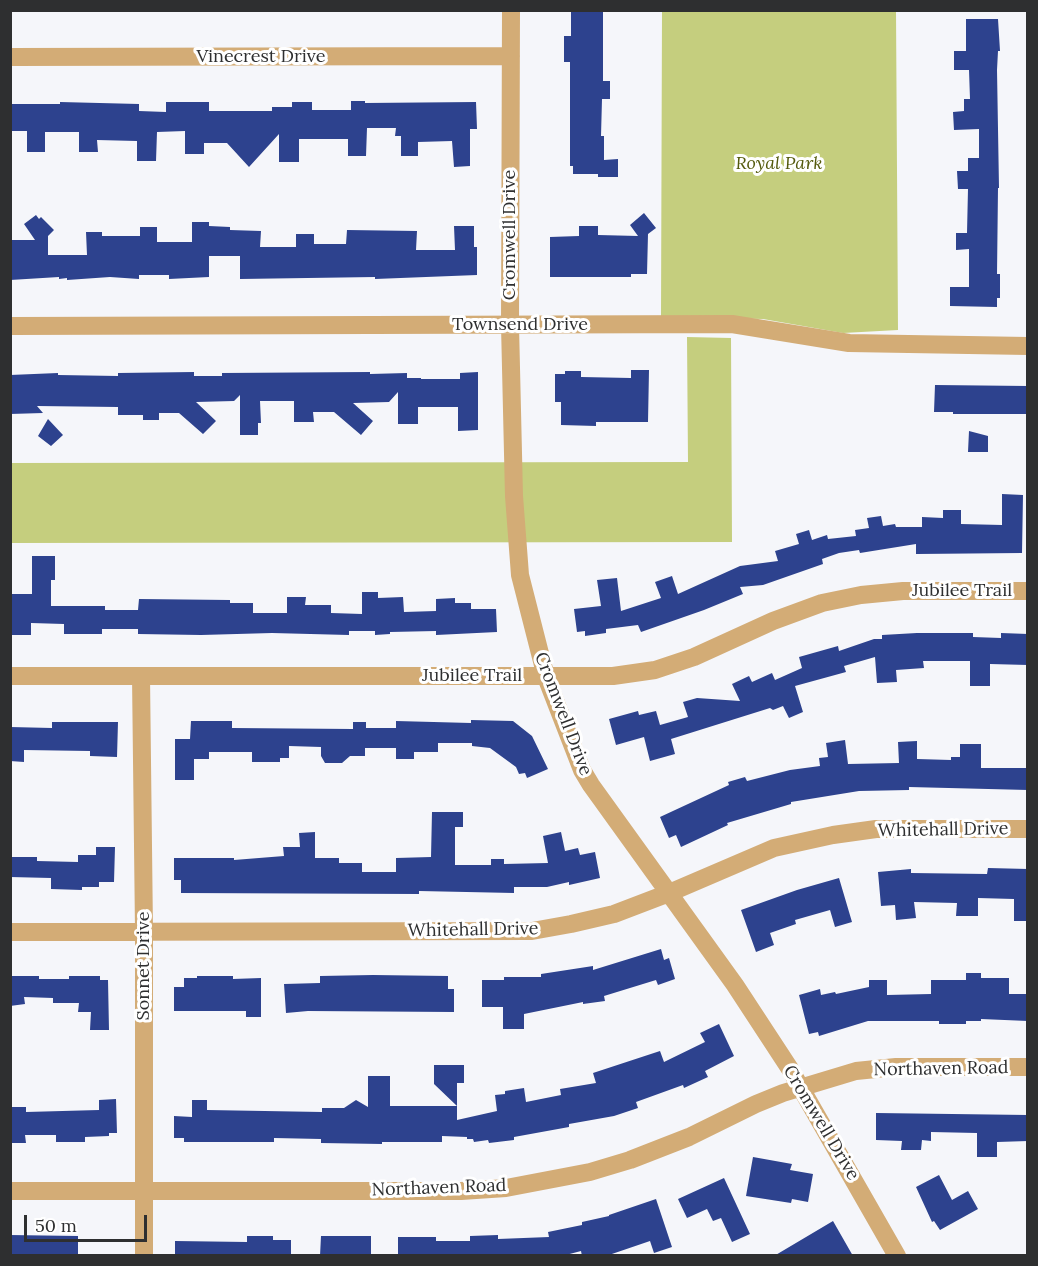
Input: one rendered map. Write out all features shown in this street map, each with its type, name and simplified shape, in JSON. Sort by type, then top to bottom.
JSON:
[{"type":"street","name":"Cromwell Drive","points":[[511,10],[510,325],[517,546],[520,575],[546,677],[582,770],[591,785],[735,985],[801,1088],[897,1256]]},
{"type":"street","name":"Vinecrest Drive","points":[[10,57],[511,56]]},
{"type":"street","name":"Townsend Drive","points":[[10,326],[732,324],[849,344],[1028,346]]},
{"type":"street","name":"Jubilee Trail","points":[[10,676],[613,676],[655,670],[694,657],[802,610],[822,603],[861,595],[903,591],[1028,591]]},
{"type":"street","name":"Sonnet Drive","points":[[141,676],[144,1256]]},
{"type":"street","name":"Whitehall Drive","points":[[10,932],[532,931],[614,914],[774,848],[833,835],[876,829],[1028,829]]},
{"type":"street","name":"Northaven Road","points":[[10,1191],[461,1191],[506,1188],[590,1172],[630,1160],[689,1137],[756,1104],[856,1071],[896,1067],[1028,1067]]},
{"type":"green space","name":"Royal Park","points":[[662,11],[896,11],[898,330],[843,333],[763,319],[661,317]]},
{"type":"green space","points":[[687,337],[731,338],[732,542],[11,543],[10,463],[688,462]]},
{"type":"building","points":[[571,10],[603,10],[603,81],[610,81],[610,99],[602,99],[601,136],[604,136],[604,160],[618,159],[618,177],[573,174],[573,166],[570,166],[570,62],[564,62],[564,36],[571,36]]},
{"type":"building","points":[[966,19],[998,19],[1000,51],[998,51],[997,70],[999,188],[997,274],[1000,274],[1000,298],[997,298],[997,307],[950,306],[950,287],[969,287],[969,249],[956,250],[956,233],[967,233],[968,189],[958,189],[957,171],[968,171],[968,158],[979,158],[979,129],[954,130],[953,112],[964,111],[964,99],[970,99],[969,70],[954,70],[954,51],[966,51]]},
{"type":"building","points":[[351,101],[365,101],[365,103],[476,102],[477,129],[470,129],[470,166],[454,167],[452,141],[418,142],[418,156],[401,156],[401,136],[395,136],[396,128],[367,128],[366,156],[348,156],[348,139],[299,139],[299,162],[279,162],[279,134],[249,167],[227,143],[204,143],[204,154],[185,154],[185,131],[157,132],[156,161],[137,161],[137,141],[97,140],[98,152],[79,152],[79,132],[45,132],[45,152],[27,152],[27,131],[10,131],[10,104],[60,104],[60,102],[139,104],[139,111],[166,112],[166,102],[209,102],[209,111],[272,111],[272,107],[292,107],[292,102],[312,102],[312,110],[351,110]]},
{"type":"building","points":[[644,213],[656,228],[648,234],[647,274],[631,274],[631,277],[550,277],[550,237],[579,236],[579,226],[598,226],[598,235],[638,236],[630,225]]},
{"type":"building","points":[[36,215],[54,230],[48,236],[48,255],[87,255],[86,232],[102,232],[102,236],[140,236],[140,227],[157,227],[157,242],[192,242],[192,222],[209,222],[209,226],[230,227],[230,230],[261,231],[260,247],[296,247],[296,234],[314,234],[314,244],[346,244],[347,230],[417,231],[416,250],[455,250],[454,226],[474,226],[477,275],[375,279],[375,277],[240,279],[240,256],[209,256],[209,277],[169,279],[169,275],[139,275],[139,279],[110,277],[67,280],[67,278],[59,279],[59,277],[10,280],[10,240],[35,240],[24,224]]},
{"type":"building","points":[[631,370],[649,370],[648,422],[596,422],[596,426],[561,425],[561,402],[555,402],[555,374],[565,374],[565,371],[581,371],[581,377],[631,378]]},
{"type":"building","points":[[194,372],[194,376],[222,376],[222,373],[370,372],[370,374],[407,373],[407,378],[460,379],[460,373],[478,372],[478,430],[458,431],[458,407],[418,407],[418,424],[398,424],[398,392],[389,402],[353,403],[373,421],[361,435],[334,412],[313,412],[314,422],[294,422],[294,401],[260,401],[261,423],[258,423],[258,435],[240,435],[240,395],[234,401],[196,402],[216,421],[203,434],[179,413],[159,413],[159,420],[143,420],[143,415],[118,415],[118,407],[37,406],[43,413],[10,414],[10,375],[58,373],[58,375],[118,376],[118,373]]},
{"type":"building","points":[[935,385],[1028,386],[1028,414],[934,412]]},
{"type":"building","points":[[48,419],[63,435],[51,446],[38,436]]},
{"type":"building","points":[[969,431],[988,436],[988,452],[968,452]]},
{"type":"building","points":[[1002,494],[1023,495],[1022,553],[916,554],[916,544],[860,553],[859,550],[839,553],[822,559],[823,564],[763,585],[740,587],[743,594],[641,632],[638,625],[606,629],[606,633],[585,636],[585,631],[577,632],[574,609],[601,606],[597,580],[617,578],[621,611],[661,598],[655,582],[672,576],[678,594],[740,566],[778,561],[775,551],[799,544],[796,534],[809,530],[812,540],[827,535],[828,539],[856,536],[855,530],[869,528],[867,518],[881,516],[883,526],[895,524],[896,527],[922,527],[922,517],[943,518],[943,510],[961,510],[961,524],[1002,525]]},
{"type":"building","points":[[32,556],[55,556],[55,580],[51,580],[51,606],[105,606],[105,610],[138,610],[139,599],[230,600],[230,603],[253,603],[253,613],[287,613],[287,597],[306,597],[305,605],[331,605],[331,613],[362,614],[362,592],[378,592],[378,598],[403,597],[404,612],[436,611],[436,599],[455,598],[455,603],[471,603],[471,609],[496,609],[497,632],[436,635],[436,631],[390,632],[390,634],[375,635],[375,631],[349,631],[349,635],[272,633],[201,635],[138,634],[138,629],[102,629],[102,634],[64,634],[64,624],[31,623],[31,635],[10,635],[10,594],[32,594]]},
{"type":"building","points":[[973,633],[973,637],[1001,638],[1001,633],[1028,634],[1028,665],[990,664],[990,686],[970,686],[970,661],[923,661],[924,668],[896,670],[897,682],[877,683],[875,657],[844,666],[846,672],[795,686],[803,712],[789,718],[783,706],[773,710],[770,708],[671,739],[675,754],[650,761],[644,737],[616,745],[609,719],[638,711],[639,715],[656,711],[660,725],[688,717],[683,702],[697,698],[740,701],[732,684],[749,676],[752,682],[772,673],[775,680],[802,668],[799,657],[838,646],[839,651],[874,639],[882,639],[882,635]]},
{"type":"building","points":[[471,720],[513,721],[532,736],[548,769],[527,778],[525,773],[519,774],[516,767],[490,748],[472,746],[472,743],[438,743],[438,752],[414,752],[414,759],[396,759],[396,748],[365,748],[365,756],[350,756],[342,763],[325,763],[321,756],[321,747],[289,746],[289,758],[280,758],[280,762],[252,762],[252,752],[209,752],[209,759],[194,759],[194,780],[175,780],[175,739],[190,739],[191,721],[232,721],[232,728],[353,729],[353,722],[366,722],[366,728],[396,728],[396,721],[471,723]]},
{"type":"building","points":[[52,722],[118,722],[117,757],[90,756],[90,751],[24,750],[24,762],[10,761],[10,727],[52,728]]},
{"type":"building","points":[[845,740],[848,764],[899,763],[898,742],[917,741],[917,759],[951,760],[951,757],[960,757],[960,744],[981,744],[981,768],[1028,768],[1028,790],[909,787],[909,790],[859,791],[791,802],[791,804],[727,823],[728,825],[681,847],[676,835],[669,838],[660,817],[729,785],[728,782],[745,777],[747,781],[790,770],[820,766],[819,758],[828,757],[826,743]]},
{"type":"building","points":[[432,812],[463,812],[463,827],[455,827],[455,865],[491,865],[491,859],[504,859],[504,864],[548,863],[543,836],[561,832],[565,851],[578,848],[580,855],[595,852],[600,878],[569,885],[569,882],[547,887],[514,887],[514,893],[419,891],[419,894],[181,893],[181,880],[174,880],[174,858],[234,858],[234,860],[284,856],[283,847],[300,847],[299,833],[315,832],[315,858],[339,858],[339,863],[362,863],[362,872],[396,872],[396,858],[431,857]]},
{"type":"building","points":[[96,847],[115,847],[114,882],[99,882],[99,887],[82,887],[82,890],[51,889],[51,878],[10,877],[10,858],[12,857],[37,857],[37,861],[78,862],[78,855],[96,855]]},
{"type":"building","points":[[988,868],[1028,869],[1028,921],[1014,921],[1014,899],[978,898],[978,916],[956,916],[957,903],[914,902],[916,918],[896,920],[895,905],[881,906],[878,872],[911,869],[911,873],[987,874]]},
{"type":"building","points":[[839,878],[852,922],[835,927],[830,910],[795,920],[796,924],[770,933],[774,945],[756,952],[741,910]]},
{"type":"building","points":[[661,949],[664,960],[669,958],[675,979],[658,985],[656,980],[604,996],[605,1001],[583,1004],[583,1002],[524,1014],[524,1029],[503,1029],[503,1007],[482,1007],[482,980],[504,980],[504,977],[541,977],[541,974],[593,966],[593,970]]},
{"type":"building","points":[[966,973],[981,973],[981,978],[1009,978],[1009,994],[1028,994],[1028,1021],[981,1019],[981,1021],[966,1021],[966,1024],[939,1024],[939,1021],[868,1021],[819,1036],[818,1032],[809,1034],[799,995],[820,989],[821,995],[869,987],[869,980],[887,980],[887,995],[931,994],[931,980],[966,980]]},
{"type":"building","points":[[10,976],[69,979],[69,976],[100,976],[100,980],[108,980],[109,1030],[90,1030],[91,1012],[78,1012],[79,1003],[53,1003],[53,998],[24,997],[25,1004],[10,1006]]},
{"type":"building","points":[[197,976],[233,976],[233,979],[261,978],[261,1017],[246,1017],[246,1011],[174,1011],[174,987],[184,987],[184,978],[197,978]]},
{"type":"building","points":[[320,976],[448,976],[448,989],[454,989],[454,1012],[308,1011],[286,1013],[284,984],[320,983]]},
{"type":"building","points":[[719,1024],[734,1056],[705,1071],[708,1077],[684,1088],[683,1085],[636,1102],[638,1108],[614,1116],[514,1137],[514,1140],[489,1143],[488,1140],[474,1142],[473,1139],[467,1139],[467,1137],[442,1136],[442,1142],[382,1142],[382,1144],[321,1143],[321,1139],[274,1138],[274,1142],[184,1142],[184,1138],[174,1138],[174,1116],[192,1117],[192,1100],[207,1100],[207,1110],[322,1112],[322,1108],[344,1108],[356,1100],[368,1107],[368,1076],[390,1076],[390,1106],[457,1106],[457,1120],[497,1111],[495,1095],[505,1094],[505,1091],[524,1088],[526,1102],[561,1095],[560,1089],[596,1083],[593,1073],[660,1051],[664,1062],[705,1042],[700,1033]]},
{"type":"building","points":[[434,1065],[464,1065],[464,1083],[457,1083],[457,1106],[434,1084]]},
{"type":"building","points":[[116,1099],[117,1133],[109,1133],[109,1136],[85,1137],[85,1142],[56,1142],[56,1135],[25,1135],[26,1143],[10,1143],[10,1107],[26,1107],[26,1112],[99,1110],[99,1100]]},
{"type":"building","points":[[876,1113],[1028,1115],[1028,1141],[997,1142],[997,1157],[977,1157],[977,1133],[931,1132],[931,1141],[922,1140],[921,1150],[901,1150],[902,1141],[876,1140]]},
{"type":"building","points":[[753,1157],[792,1164],[790,1170],[813,1174],[808,1202],[792,1199],[791,1203],[746,1196]]},
{"type":"building","points":[[939,1175],[952,1200],[968,1191],[978,1209],[940,1230],[934,1221],[932,1222],[916,1187]]},
{"type":"building","points":[[724,1178],[750,1234],[732,1242],[721,1218],[713,1221],[707,1209],[687,1218],[678,1199]]},
{"type":"building","points":[[656,1199],[672,1247],[654,1253],[650,1241],[606,1256],[582,1256],[581,1251],[562,1256],[398,1256],[398,1237],[436,1237],[436,1241],[470,1241],[470,1236],[498,1235],[498,1239],[549,1237],[548,1232],[582,1225],[582,1222],[609,1216]]},
{"type":"building","points":[[833,1221],[853,1256],[774,1256]]},
{"type":"building","points":[[10,1235],[78,1236],[78,1256],[10,1256]]},
{"type":"building","points":[[247,1236],[273,1236],[273,1240],[291,1240],[291,1256],[175,1256],[175,1241],[247,1242]]},
{"type":"building","points":[[321,1236],[371,1236],[371,1256],[320,1256]]}]
